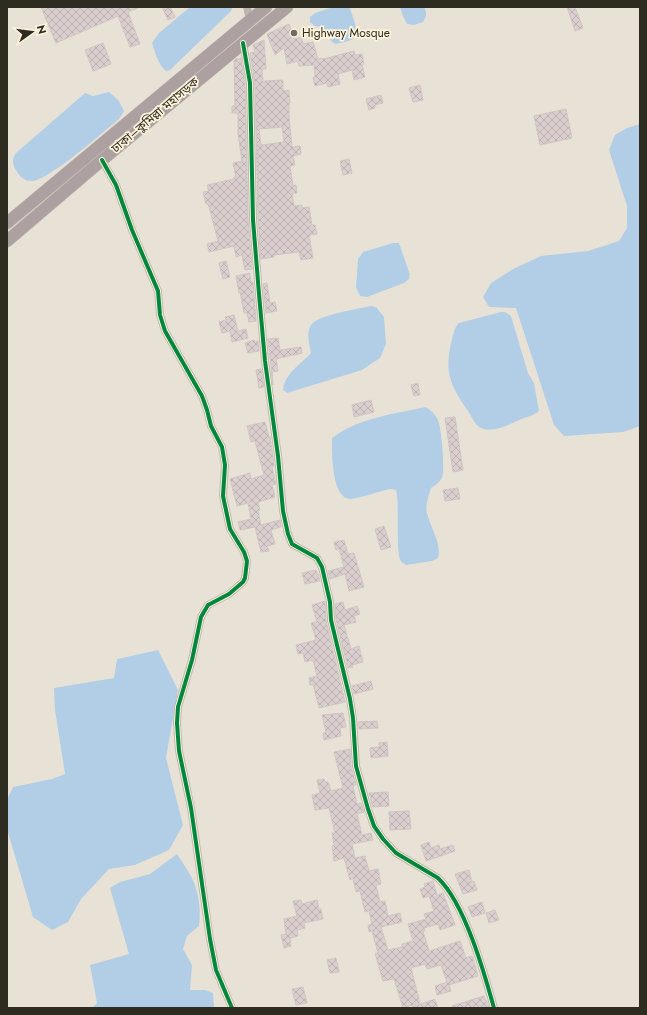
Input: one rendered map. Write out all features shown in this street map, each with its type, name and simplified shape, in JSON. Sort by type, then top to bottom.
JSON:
[{"type":"highway","name":"ঢাকা–কুমিল্লা মহাসড়ক","points":[[7,223],[266,7]]},
{"type":"highway","name":"ঢাকা–কুমিল্লা মহাসড়ক","points":[[7,241],[102,160],[287,7]]},
{"type":"street","points":[[247,7],[250,20]]},
{"type":"street","points":[[243,43],[250,83],[253,220],[259,301],[265,361],[278,456],[283,511],[288,534],[292,544],[317,558],[322,567],[330,602],[331,620],[350,700],[356,766],[374,826],[383,839],[396,853],[438,878],[450,892],[461,914],[481,963],[494,1008]]},
{"type":"street","points":[[102,160],[116,185],[132,230],[158,291],[160,315],[165,331],[202,396],[211,426],[222,447],[225,465],[223,489],[230,529],[244,552],[247,560],[245,578],[243,582],[229,594],[208,605],[201,618],[192,660],[178,707],[177,723],[179,751],[191,808],[216,970],[232,1008]]},
{"type":"water","points":[[190,7],[233,7],[231,11],[170,70],[166,71],[159,62],[152,43],[159,33]]},
{"type":"water","points":[[333,7],[350,8],[356,30],[354,38],[351,40],[335,44],[331,41],[323,27],[315,26],[310,22],[310,17],[315,13]]},
{"type":"water","points":[[400,7],[424,7],[426,16],[423,22],[414,25],[407,24]]},
{"type":"water","points":[[109,92],[119,101],[124,111],[119,119],[76,154],[44,177],[30,181],[25,180],[21,176],[13,163],[16,153],[85,93],[93,96]]},
{"type":"water","points":[[640,124],[640,426],[623,432],[564,436],[554,425],[516,308],[489,307],[483,297],[491,283],[513,269],[541,256],[588,251],[619,241],[627,228],[627,206],[609,150],[615,135],[627,128]]},
{"type":"water","points":[[393,243],[399,243],[410,275],[409,279],[404,283],[367,297],[360,296],[356,287],[358,259],[363,252]]},
{"type":"water","points":[[371,306],[376,307],[384,317],[386,344],[380,358],[362,370],[287,393],[283,390],[284,384],[290,374],[311,353],[308,335],[309,328],[315,321],[329,315]]},
{"type":"water","points":[[505,312],[511,316],[528,373],[534,383],[539,411],[499,428],[488,430],[477,425],[456,393],[450,377],[448,360],[454,332],[459,323]]},
{"type":"water","points":[[426,407],[437,418],[442,446],[443,474],[441,479],[431,488],[426,507],[439,552],[438,558],[432,561],[406,565],[401,561],[399,556],[398,506],[396,490],[390,489],[351,499],[344,497],[336,484],[332,453],[332,438],[342,431],[365,421]]},
{"type":"water","points":[[158,650],[178,690],[166,758],[183,825],[169,850],[135,865],[109,869],[81,899],[68,922],[52,930],[33,917],[7,829],[7,800],[13,787],[52,779],[65,774],[55,710],[54,688],[114,678],[117,659]]},
{"type":"water","points":[[177,854],[192,878],[200,908],[199,926],[187,936],[183,949],[192,965],[190,990],[205,990],[213,993],[214,1008],[92,1008],[97,1003],[90,965],[129,954],[110,888],[120,882],[150,874]]},
{"type":"building","points":[[41,7],[140,7],[128,12],[140,44],[130,47],[118,16],[56,43]]},
{"type":"building","points":[[162,7],[170,7],[175,17],[168,20]]},
{"type":"building","points":[[567,7],[575,7],[583,28],[575,31]]},
{"type":"building","points":[[289,24],[295,39],[302,37],[303,44],[313,42],[318,59],[354,51],[355,55],[362,54],[364,64],[362,65],[365,77],[354,80],[352,70],[338,74],[340,84],[328,87],[327,83],[315,86],[313,78],[315,77],[314,65],[299,66],[298,61],[287,64],[284,48],[275,55],[267,34]]},
{"type":"building","points":[[264,40],[266,69],[262,69],[263,81],[283,80],[283,91],[289,90],[289,116],[292,147],[300,146],[301,154],[293,156],[295,165],[290,166],[293,186],[296,185],[297,193],[292,194],[294,206],[302,205],[302,208],[309,207],[312,225],[315,225],[317,234],[309,235],[313,258],[301,260],[299,252],[274,255],[274,257],[261,259],[258,220],[255,83],[250,53],[255,52],[253,45]],"holes":[[[282,127],[284,142],[261,145],[259,129]]]},
{"type":"building","points":[[103,43],[111,64],[93,71],[85,50]]},
{"type":"building","points":[[241,58],[245,83],[248,220],[252,269],[245,270],[242,255],[236,257],[234,246],[209,252],[207,244],[218,241],[208,204],[206,204],[203,192],[209,191],[207,185],[234,179],[234,177],[236,177],[233,163],[242,161],[238,134],[238,113],[232,113],[232,106],[235,106],[234,61]]},
{"type":"building","points":[[420,85],[423,100],[413,102],[409,88]]},
{"type":"building","points":[[381,95],[383,103],[375,105],[375,108],[369,110],[366,99]]},
{"type":"building","points":[[566,109],[572,138],[540,145],[534,116]]},
{"type":"building","points":[[349,159],[352,173],[343,175],[340,161]]},
{"type":"building","points":[[226,261],[230,277],[223,279],[219,263]]},
{"type":"building","points":[[250,273],[251,282],[253,282],[256,321],[249,322],[247,313],[244,313],[236,276]]},
{"type":"building","points":[[267,283],[270,303],[275,302],[277,311],[266,313],[263,284]]},
{"type":"building","points":[[234,315],[238,331],[246,329],[248,338],[232,342],[230,331],[222,333],[219,322],[226,320],[225,317]]},
{"type":"building","points":[[278,338],[280,350],[301,347],[302,353],[276,359],[278,371],[272,372],[273,385],[268,339]]},
{"type":"building","points":[[254,340],[255,342],[258,341],[259,351],[248,353],[245,343]]},
{"type":"building","points":[[261,369],[264,387],[259,388],[256,370]]},
{"type":"building","points":[[418,383],[420,395],[414,396],[411,385]]},
{"type":"building","points":[[371,400],[374,412],[354,417],[352,405]]},
{"type":"building","points":[[455,417],[463,470],[453,472],[445,418]]},
{"type":"building","points":[[265,422],[270,437],[273,457],[274,466],[272,467],[276,484],[272,485],[275,497],[258,502],[260,510],[258,510],[261,525],[280,520],[281,527],[271,530],[275,544],[267,546],[269,551],[261,552],[255,527],[240,530],[238,522],[251,519],[248,503],[237,506],[230,479],[250,473],[251,479],[264,475],[255,441],[251,442],[247,426]]},
{"type":"building","points":[[458,488],[460,499],[445,501],[443,490]]},
{"type":"building","points":[[384,526],[391,547],[381,550],[375,529]]},
{"type":"building","points":[[344,540],[348,554],[354,553],[364,587],[349,591],[345,574],[330,579],[328,571],[344,567],[339,549],[336,550],[334,542]]},
{"type":"building","points":[[316,570],[320,581],[305,584],[302,573]]},
{"type":"building","points":[[325,601],[326,621],[345,702],[319,708],[313,684],[310,685],[309,678],[317,676],[313,660],[305,662],[303,653],[298,654],[296,645],[316,640],[311,623],[317,622],[312,605]]},
{"type":"building","points":[[343,602],[345,610],[357,606],[360,614],[354,616],[356,622],[344,625],[351,649],[359,646],[363,662],[352,665],[353,667],[348,668],[336,619],[335,604]]},
{"type":"building","points":[[371,681],[373,689],[354,694],[352,686]]},
{"type":"building","points":[[343,713],[346,727],[340,728],[341,736],[324,740],[323,733],[326,732],[322,715]]},
{"type":"building","points":[[377,721],[378,728],[359,729],[358,722]]},
{"type":"building","points":[[387,742],[388,756],[371,758],[370,748],[379,747],[379,743]]},
{"type":"building","points":[[350,749],[351,767],[356,785],[353,786],[357,804],[361,803],[364,812],[357,814],[362,835],[371,833],[373,840],[352,844],[355,858],[365,856],[369,871],[378,869],[381,884],[376,885],[380,902],[385,901],[388,916],[400,913],[402,922],[381,927],[388,950],[402,947],[402,944],[413,941],[408,924],[426,919],[424,914],[434,911],[429,896],[423,898],[420,889],[425,887],[424,884],[433,881],[437,895],[443,893],[455,925],[440,930],[438,924],[424,928],[425,931],[423,931],[429,951],[460,941],[466,958],[472,956],[478,976],[449,985],[451,991],[437,995],[435,986],[447,982],[441,965],[427,969],[425,964],[411,968],[420,1003],[403,1008],[394,979],[383,981],[375,953],[378,953],[372,931],[369,932],[368,925],[372,924],[369,911],[365,912],[360,891],[356,892],[353,879],[350,880],[344,858],[334,861],[332,833],[335,833],[329,808],[315,810],[312,795],[320,793],[317,780],[324,779],[325,782],[328,782],[331,791],[343,788],[334,752]]},
{"type":"building","points":[[388,792],[389,806],[373,807],[369,793]]},
{"type":"building","points":[[409,811],[411,829],[390,830],[389,812]]},
{"type":"building","points":[[429,842],[431,848],[439,845],[440,849],[453,845],[455,851],[426,861],[421,845]]},
{"type":"building","points":[[469,870],[472,882],[474,881],[477,890],[463,894],[455,874]]},
{"type":"building","points":[[301,900],[302,904],[317,900],[323,919],[304,923],[305,928],[297,930],[298,936],[290,938],[291,946],[284,948],[281,935],[286,934],[284,919],[297,916],[293,901]]},
{"type":"building","points":[[482,902],[485,913],[472,917],[468,907]]},
{"type":"building","points":[[495,910],[499,920],[489,923],[486,913]]},
{"type":"building","points":[[336,958],[339,972],[330,973],[327,960]]},
{"type":"building","points":[[303,987],[307,1003],[296,1005],[292,989]]},
{"type":"building","points":[[484,996],[489,1007],[452,1008],[452,1006]]},
{"type":"building","points":[[435,999],[438,1008],[412,1008],[412,1007]]},
{"type":"cycle path","points":[[243,43],[250,83],[253,220],[265,361],[278,456],[283,511],[288,534],[292,544],[317,558],[322,567],[330,602],[331,620],[350,699],[353,718],[356,766],[374,826],[383,839],[396,853],[438,878],[448,890],[465,921],[479,958],[494,1008]]},
{"type":"cycle path","points":[[102,160],[116,185],[132,230],[158,291],[160,315],[165,331],[202,396],[211,426],[222,447],[225,465],[223,496],[230,529],[244,552],[247,561],[245,578],[243,582],[229,594],[208,605],[201,617],[192,660],[178,707],[177,723],[179,751],[191,808],[210,939],[216,970],[232,1008]]},
{"type":"place","name":"Highway Mosque","points":[[294,33]]}]
